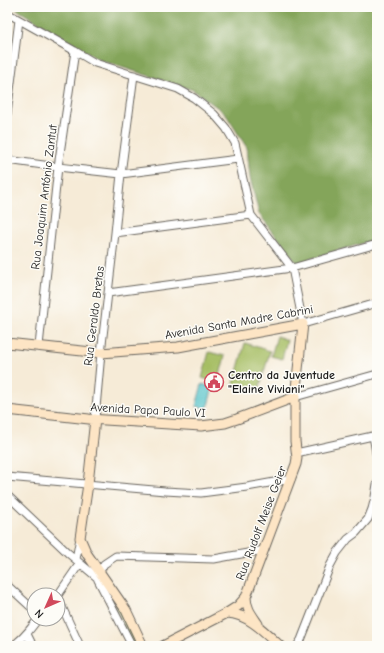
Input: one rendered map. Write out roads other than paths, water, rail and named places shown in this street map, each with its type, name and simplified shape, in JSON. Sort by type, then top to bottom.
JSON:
[{"type":"main road","name":"Avenida Santa Madre Cabrini","points":[[7,342],[101,353],[178,347],[303,324]]},
{"type":"main road","name":"Rua Rudolf Meise Geier","points":[[246,597],[296,464],[295,397],[303,324]]},
{"type":"main road","name":"Avenida Papa Paulo VI","points":[[7,410],[95,419],[201,426],[225,423],[295,397]]},
{"type":"main road","name":"Rua Geraldo Bretas","points":[[80,538],[95,419]]},
{"type":"main road","points":[[80,538],[98,574],[114,591],[126,610],[143,646]]},
{"type":"main road","points":[[165,645],[227,613],[238,606],[246,597]]},
{"type":"main road","points":[[246,597],[248,609],[259,627]]},
{"type":"main road","points":[[227,613],[242,616],[259,627],[280,646]]},
{"type":"street","points":[[7,13],[95,63],[178,89],[202,103],[226,128],[235,142],[251,215],[292,268]]},
{"type":"street","points":[[7,114],[20,20]]},
{"type":"street","name":"Rua Joaquim António Zantut","points":[[39,346],[58,167],[75,51]]},
{"type":"street","name":"Rua Geraldo Bretas","points":[[95,419],[121,174],[134,75]]},
{"type":"street","points":[[7,160],[121,174],[238,159]]},
{"type":"street","points":[[115,234],[251,215]]},
{"type":"street","points":[[108,293],[292,268],[377,244]]},
{"type":"street","name":"Rua Rudolf Meise Geier","points":[[292,268],[303,324]]},
{"type":"street","name":"Avenida Santa Madre Cabrini","points":[[303,324],[377,302]]},
{"type":"street","name":"Avenida Papa Paulo VI","points":[[295,397],[377,374]]},
{"type":"street","points":[[296,453],[375,435],[377,458]]},
{"type":"street","points":[[7,477],[201,493],[291,479]]},
{"type":"street","points":[[296,646],[301,640],[330,566],[337,553],[348,539],[356,533],[368,519],[374,503],[377,484]]},
{"type":"street","points":[[7,495],[78,561],[98,574],[132,646]]},
{"type":"street","name":"Rua Geraldo Bretas","points":[[63,587],[78,561],[80,538]]},
{"type":"street","points":[[98,574],[104,564],[116,556],[214,559],[264,550]]},
{"type":"street","points":[[7,585],[26,603]]},
{"type":"street","points":[[66,614],[80,646]]},
{"type":"street","points":[[11,645],[27,634],[32,627]]},
{"type":"street","points":[[27,634],[33,646]]},
{"type":"water","points":[[202,384],[213,387],[207,409],[196,406]]},
{"type":"place","name":"Centro da Juventude \"Elaine Viviani\"","points":[[214,382]]}]
